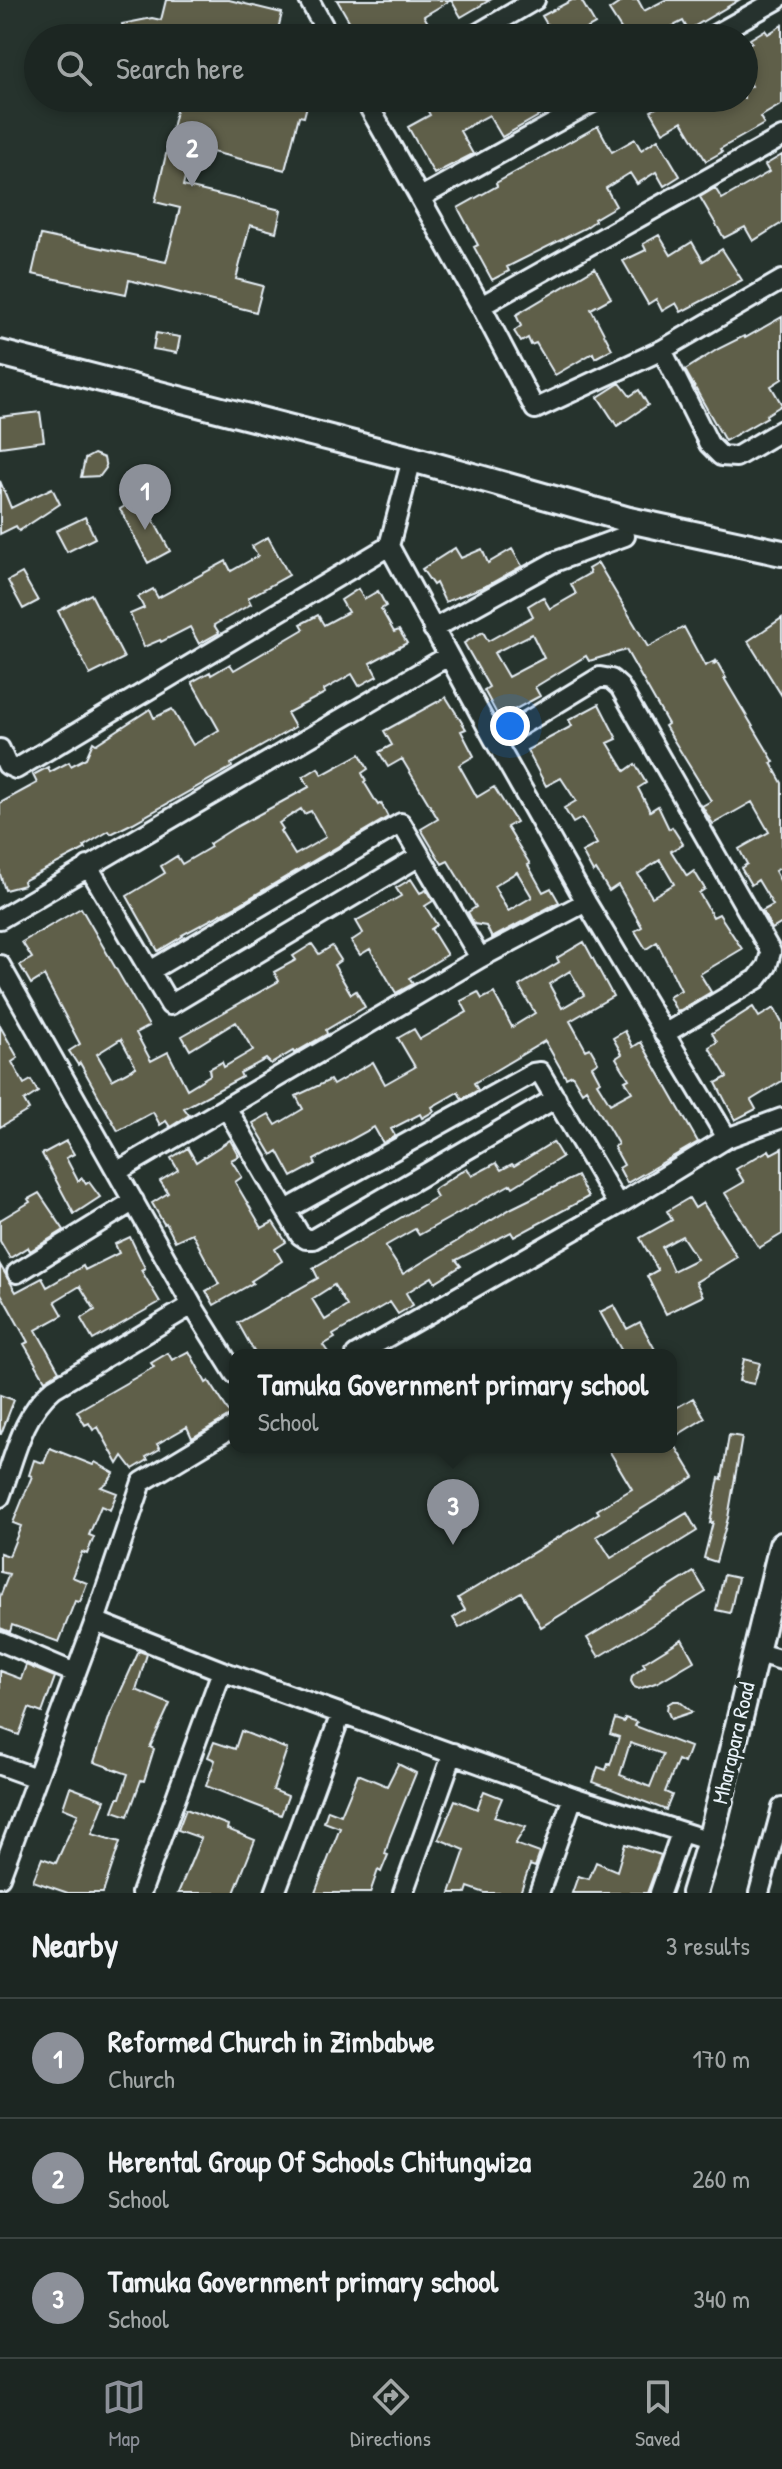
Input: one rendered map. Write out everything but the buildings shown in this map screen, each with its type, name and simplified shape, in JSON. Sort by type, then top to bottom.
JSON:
[{"type":"street","points":[[309,0],[322,24]]},
{"type":"street","points":[[494,24],[535,0]]},
{"type":"street","points":[[734,24],[777,0]]},
{"type":"street","points":[[373,112],[535,409],[662,350],[782,280]]},
{"type":"street","points":[[421,197],[575,112]]},
{"type":"street","points":[[481,306],[782,137]]},
{"type":"street","points":[[662,350],[709,444],[721,456],[736,457],[782,430]]},
{"type":"street","points":[[0,353],[412,459],[629,520],[782,553]]},
{"type":"street","points":[[412,459],[389,546],[586,902],[727,1138]]},
{"type":"street","points":[[433,629],[554,562],[625,536]]},
{"type":"street","points":[[0,749],[7,765],[16,769],[389,546]]},
{"type":"street","points":[[0,919],[448,656]]},
{"type":"street","points":[[495,741],[600,677],[611,679],[620,687],[771,952],[767,966],[757,979],[664,1034]]},
{"type":"street","points":[[150,971],[401,823],[480,958]]},
{"type":"street","points":[[88,866],[170,1005],[420,856]]},
{"type":"street","points":[[118,1171],[480,958],[586,902]]},
{"type":"street","points":[[0,965],[192,1305],[229,1364]]},
{"type":"street","points":[[286,1210],[533,1073],[540,1072],[618,1205]]},
{"type":"street","points":[[226,1107],[300,1235],[313,1239],[556,1098]]},
{"type":"street","points":[[366,1349],[618,1205],[727,1138],[782,1118]]},
{"type":"street","points":[[17,1273],[134,1201]]},
{"type":"street","points":[[0,1497],[32,1411],[41,1398],[192,1305]]},
{"type":"street","points":[[0,1877],[95,1621],[142,1482],[229,1430]]},
{"type":"street","name":"Mharapara Road","points":[[694,1893],[710,1841],[782,1545]]},
{"type":"street","points":[[95,1621],[222,1671],[573,1797],[710,1841]]},
{"type":"street","points":[[0,1641],[75,1673]]},
{"type":"street","points":[[754,1652],[782,1660]]},
{"type":"street","points":[[141,1893],[222,1671]]},
{"type":"street","points":[[275,1893],[341,1714]]},
{"type":"street","points":[[403,1893],[453,1753]]},
{"type":"street","points":[[0,1765],[36,1778]]},
{"type":"street","points":[[539,1893],[573,1797]]},
{"type":"street","points":[[759,1893],[782,1808]]},
{"type":"street","points":[[660,1893],[681,1833]]},
{"type":"place","name":"Herental Group Of Schools Chitungwiza","points":[[192,187]]},
{"type":"place","name":"Reformed Church in Zimbabwe","points":[[145,530]]},
{"type":"place","name":"Tamuka Government primary school","points":[[453,1545]]}]
